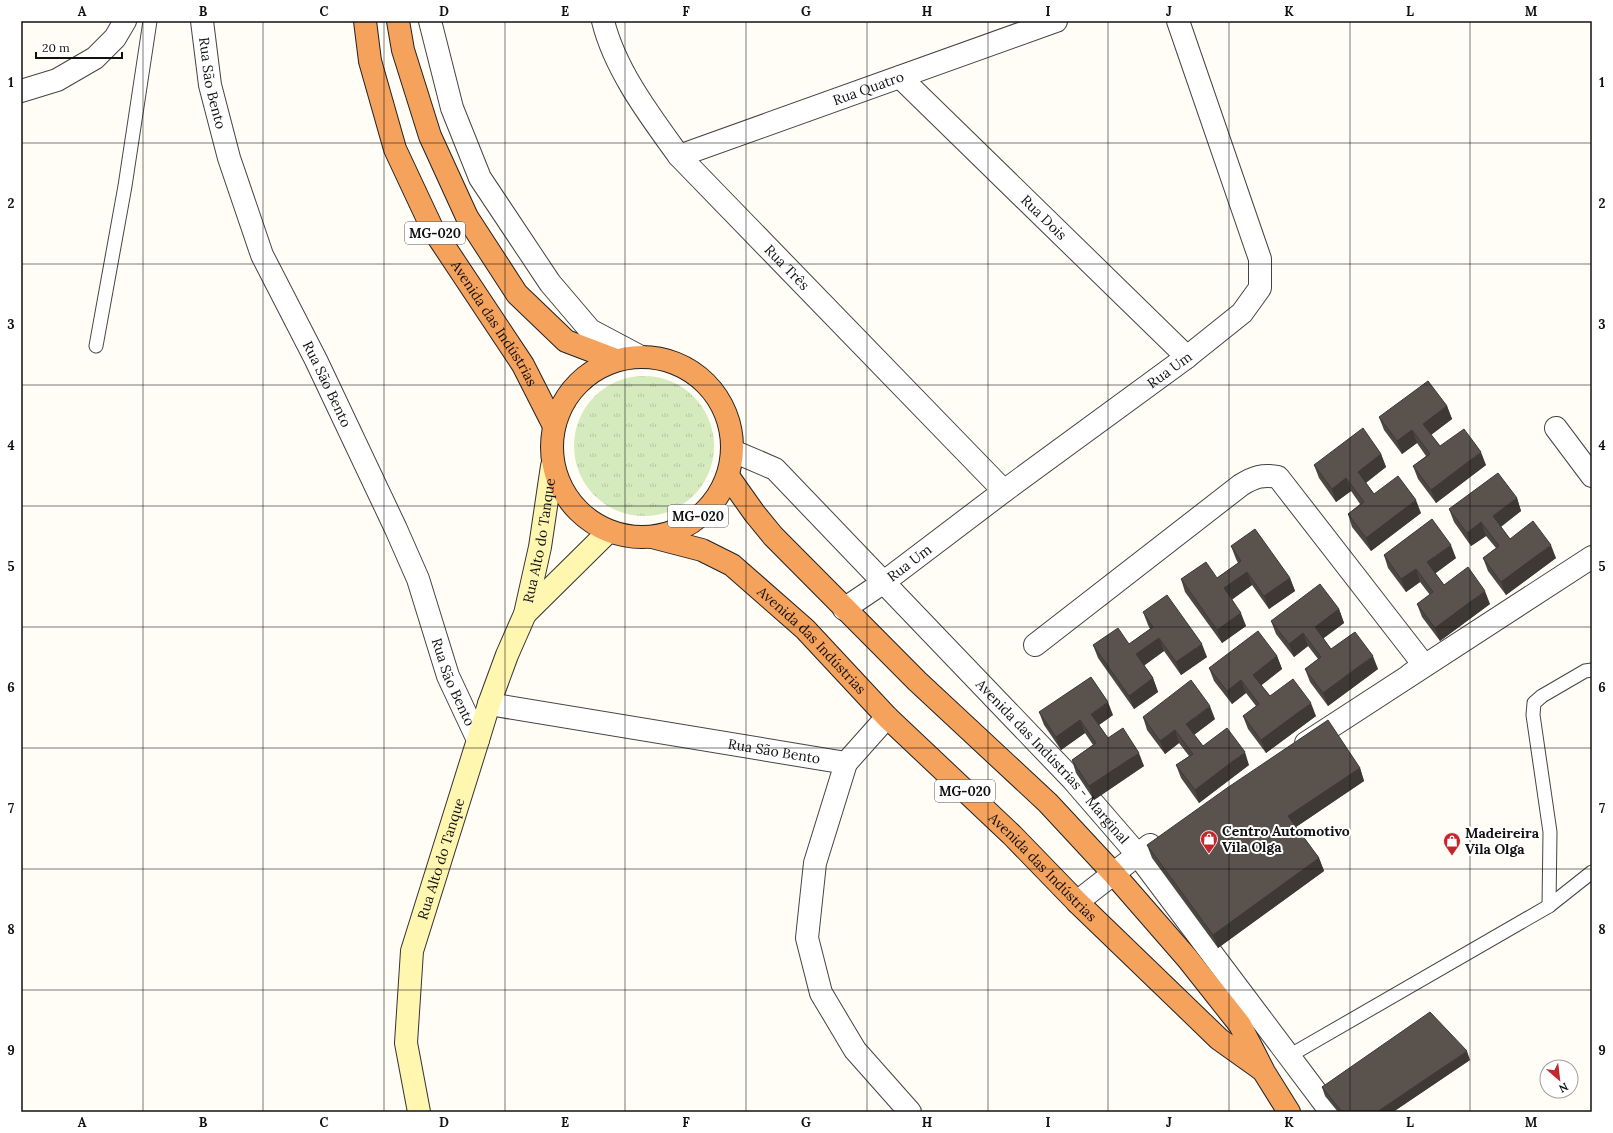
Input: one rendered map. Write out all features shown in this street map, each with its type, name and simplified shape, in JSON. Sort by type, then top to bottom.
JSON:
[{"type":"highway","name":"Avenida das Indústrias","points":[[365,21],[370,60],[395,148],[428,220],[522,365],[553,424]]},
{"type":"highway","name":"MG-020","points":[[398,21],[403,50],[430,136],[467,217],[517,294],[566,341],[616,360]]},
{"type":"highway","name":"MG-020","points":[[639,356],[676,362],[707,383],[727,414],[733,451],[728,476],[711,505],[684,527],[652,537],[608,532],[572,506],[552,466],[553,424],[566,396],[588,373],[616,360],[639,356]]},
{"type":"highway","name":"Avenida das Indústrias","points":[[728,476],[773,536],[917,681],[1048,803],[1113,873],[1187,958],[1249,1019],[1264,1072],[1289,1112]]},
{"type":"highway","name":"Avenida das Indústrias","points":[[652,537],[702,550],[732,565],[805,630],[887,717],[1012,835],[1076,902],[1220,1039],[1264,1072]]},
{"type":"main road","name":"Rua Alto do Tanque","points":[[419,1112],[406,1043],[412,951],[488,704],[524,614],[540,547],[552,466]]},
{"type":"main road","name":"Rua Alto do Tanque","points":[[524,614],[608,532]]},
{"type":"street","points":[[21,91],[57,80],[95,58],[115,38],[125,21]]},
{"type":"street","name":"Rua São Bento","points":[[202,21],[212,92],[229,158],[262,255],[316,360],[396,529],[418,579],[448,676],[478,740]]},
{"type":"street","points":[[430,21],[452,108],[480,178],[550,283],[590,330],[639,356]]},
{"type":"street","name":"Rua Três","points":[[603,21],[608,41],[642,105],[679,156],[1004,491]]},
{"type":"street","name":"Rua Quatro","points":[[679,156],[1056,21]]},
{"type":"street","name":"Rua Um","points":[[844,609],[884,582],[1004,491],[1187,357],[1242,313],[1260,288],[1260,259],[1178,21]]},
{"type":"street","name":"Rua Dois","points":[[900,77],[1187,357]]},
{"type":"street","points":[[1556,428],[1592,476]]},
{"type":"street","name":"Avenida das Indústrias - Marginal","points":[[733,451],[775,469],[1073,780],[1137,854],[1249,1019],[1289,1056],[1331,1112]]},
{"type":"street","points":[[1035,646],[1241,485],[1261,475],[1278,477],[1424,665],[1288,754]]},
{"type":"street","points":[[1410,674],[1592,558]]},
{"type":"street","name":"Rua São Bento","points":[[488,704],[846,763]]},
{"type":"street","points":[[887,717],[846,763],[815,863],[807,938],[821,993],[855,1050],[910,1112]]},
{"type":"street","points":[[1076,902],[1137,854],[1168,832]]},
{"type":"street","points":[[1264,1072],[1289,1056]]},
{"type":"lane","points":[[96,346],[125,186],[150,21]]},
{"type":"lane","points":[[1549,906],[1550,832],[1533,715],[1534,703],[1542,696],[1585,671],[1592,670]]},
{"type":"lane","points":[[1289,1056],[1549,906],[1592,872]]},
{"type":"green space","points":[[651,376],[671,381],[683,387],[694,396],[703,407],[709,419],[713,432],[713,460],[709,473],[703,485],[694,496],[683,505],[671,511],[658,515],[637,516],[617,511],[605,505],[594,496],[585,485],[575,460],[574,439],[579,419],[585,407],[594,396],[605,387],[630,377]]},
{"type":"building","points":[[1428,381],[1447,406],[1423,424],[1440,446],[1464,429],[1481,452],[1431,490],[1413,466],[1430,454],[1412,430],[1397,441],[1379,417]]},
{"type":"building","points":[[1363,428],[1381,454],[1358,472],[1374,494],[1398,476],[1416,500],[1366,538],[1348,514],[1364,502],[1346,478],[1332,489],[1314,465]]},
{"type":"building","points":[[1498,473],[1517,498],[1493,516],[1510,539],[1533,521],[1551,545],[1501,582],[1483,558],[1499,546],[1481,522],[1467,533],[1449,509]]},
{"type":"building","points":[[1432,519],[1451,545],[1427,562],[1444,585],[1468,567],[1485,591],[1435,628],[1417,604],[1433,592],[1416,569],[1401,579],[1384,555]]},
{"type":"building","points":[[1255,529],[1290,578],[1264,596],[1247,572],[1224,588],[1241,613],[1217,630],[1181,579],[1206,562],[1217,578],[1241,561],[1231,546]]},
{"type":"building","points":[[1320,584],[1339,609],[1315,627],[1331,649],[1355,632],[1373,656],[1323,693],[1305,669],[1321,657],[1303,633],[1289,644],[1271,621]]},
{"type":"building","points":[[1167,595],[1202,644],[1176,662],[1159,638],[1136,654],[1153,678],[1129,696],[1093,645],[1118,628],[1129,644],[1153,627],[1143,612]]},
{"type":"building","points":[[1258,631],[1277,656],[1253,675],[1270,696],[1293,679],[1311,703],[1261,740],[1243,716],[1259,704],[1241,680],[1227,691],[1209,668]]},
{"type":"building","points":[[1091,677],[1108,702],[1091,714],[1108,738],[1123,728],[1139,753],[1089,786],[1072,760],[1096,743],[1080,720],[1056,737],[1039,712]]},
{"type":"building","points":[[1191,680],[1210,706],[1186,724],[1203,746],[1227,728],[1245,752],[1195,790],[1176,765],[1193,754],[1175,730],[1160,741],[1143,717]]},
{"type":"building","points":[[1328,720],[1360,768],[1288,816],[1319,858],[1213,935],[1147,845],[1227,788]]},
{"type":"building","points":[[1430,1012],[1467,1051],[1377,1112],[1342,1112],[1322,1087]]},
{"type":"place","name":"Centro Automotivo Vila Olga","points":[[1209,854]]},
{"type":"place","name":"Madeireira Vila Olga","points":[[1452,856]]}]
